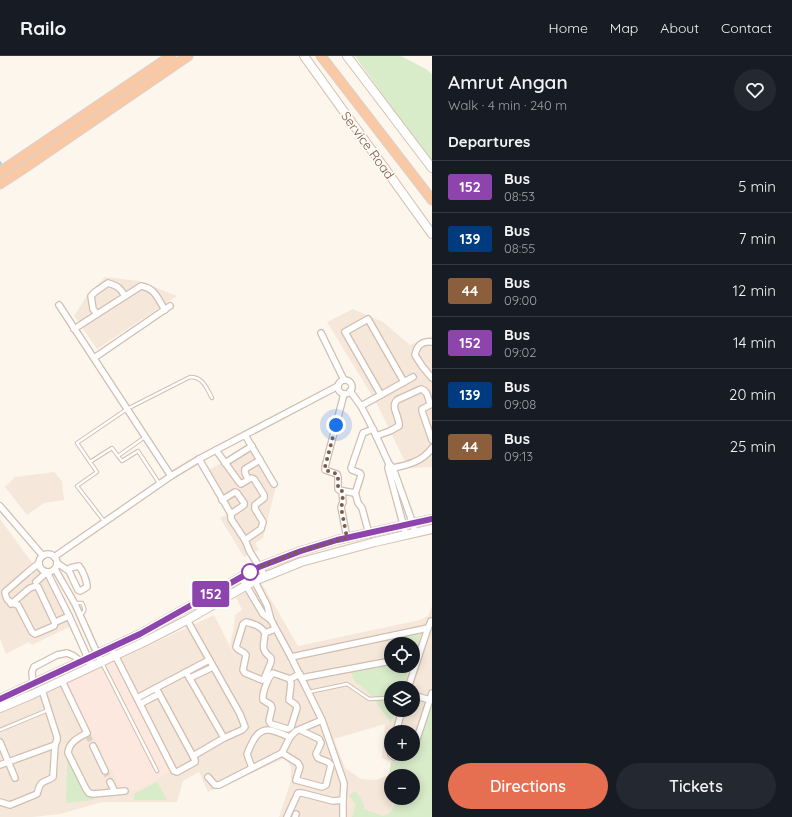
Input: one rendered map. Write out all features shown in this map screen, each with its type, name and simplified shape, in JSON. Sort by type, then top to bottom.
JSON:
[{"type":"highway","points":[[0,172],[171,56]]},
{"type":"highway","points":[[0,184],[188,56]]},
{"type":"highway","points":[[321,56],[432,200]]},
{"type":"main road","name":"Service Road","points":[[304,56],[432,234]]},
{"type":"main road","points":[[347,56],[432,168]]},
{"type":"main road","points":[[0,699],[140,634],[259,567],[301,551],[347,538],[432,519]]},
{"type":"main road","points":[[0,708],[62,681],[187,620],[246,585],[265,576],[301,562],[375,542],[432,529]]},
{"type":"street","points":[[97,314],[93,309],[91,296],[108,283],[120,288],[125,296]]},
{"type":"street","points":[[74,329],[141,286],[152,290],[158,296],[165,310]]},
{"type":"street","points":[[59,305],[171,476]]},
{"type":"street","points":[[94,358],[170,306]]},
{"type":"street","points":[[381,395],[345,332],[362,322],[368,319],[404,382]]},
{"type":"street","points":[[321,333],[344,380],[350,383],[350,390],[361,406],[391,466],[415,533]]},
{"type":"street","points":[[432,342],[426,341],[422,343],[416,350],[415,354],[422,366],[432,378]]},
{"type":"street","points":[[361,406],[413,377]]},
{"type":"street","points":[[54,557],[171,476],[199,459],[338,386],[340,382],[344,380]]},
{"type":"street","points":[[338,386],[339,390],[344,394]]},
{"type":"street","points":[[350,390],[344,394],[325,470],[337,474],[339,490],[355,492]]},
{"type":"street","points":[[376,436],[399,426],[394,402],[421,390],[425,390],[427,392],[430,406],[422,409],[422,411],[432,440]]},
{"type":"street","points":[[369,534],[362,508],[358,503],[355,492],[361,475],[351,468],[363,433],[373,429]]},
{"type":"street","points":[[245,435],[274,484]]},
{"type":"street","points":[[224,462],[252,446]]},
{"type":"street","points":[[391,466],[402,466],[415,462],[429,453],[432,448]]},
{"type":"street","points":[[216,450],[241,484],[248,479],[254,479],[264,495],[264,498],[255,505],[255,509],[263,522],[261,529],[244,540]]},
{"type":"street","points":[[199,459],[231,514],[232,519],[250,552],[265,576]]},
{"type":"street","points":[[248,479],[245,473],[246,469],[260,460]]},
{"type":"street","points":[[391,466],[388,468],[406,535]]},
{"type":"street","points":[[342,491],[343,502],[341,507],[347,538]]},
{"type":"street","points":[[222,500],[235,492],[244,503],[244,505],[231,514]]},
{"type":"street","points":[[0,506],[43,556]]},
{"type":"street","points":[[0,517],[6,514]]},
{"type":"street","points":[[11,604],[30,588],[36,586],[38,587],[55,624],[54,626],[35,634],[32,632],[18,605],[11,604],[6,598],[5,592],[39,563],[43,556],[48,554],[54,557]]},
{"type":"street","points":[[54,557],[56,566],[101,662]]},
{"type":"street","points":[[39,563],[41,569],[47,572],[70,618],[84,659]]},
{"type":"street","points":[[56,566],[69,571]]},
{"type":"street","points":[[36,582],[47,572],[52,571],[56,566]]},
{"type":"street","points":[[250,572],[267,604],[271,620],[301,676],[322,720],[344,783],[343,817]]},
{"type":"street","points":[[241,577],[263,614],[271,620]]},
{"type":"street","points":[[59,623],[70,618]]},
{"type":"street","points":[[187,620],[240,714],[245,727],[193,756]]},
{"type":"street","points":[[410,681],[432,620]]},
{"type":"street","points":[[266,633],[260,626],[246,622],[236,647],[246,655],[243,670],[245,673],[262,680],[264,679],[271,662],[271,658],[265,653],[263,648],[266,633],[275,628]]},
{"type":"street","points":[[291,657],[428,628]]},
{"type":"street","points":[[108,648],[115,655],[174,771],[178,772],[195,762],[156,688]]},
{"type":"street","points":[[33,684],[32,672],[34,667],[57,655],[67,653],[84,659],[92,666]]},
{"type":"street","points":[[137,698],[209,660]]},
{"type":"street","points":[[290,679],[291,684],[289,700],[296,705],[297,708],[291,727],[288,729],[271,724],[269,721],[272,708],[271,705],[263,700],[262,695],[270,675],[274,673],[290,679],[384,662]]},
{"type":"street","points":[[190,678],[213,667]]},
{"type":"street","points":[[186,672],[224,738]]},
{"type":"street","points":[[62,681],[87,735],[73,741],[68,749],[68,753],[86,789],[89,793],[93,794],[125,791]]},
{"type":"street","points":[[0,802],[10,805],[37,794],[41,784],[53,777],[55,744],[57,737],[42,690]]},
{"type":"street","points":[[420,727],[432,693]]},
{"type":"street","points":[[140,704],[160,694]]},
{"type":"street","points":[[420,697],[430,700]]},
{"type":"street","points":[[208,777],[215,785],[219,785],[282,753],[290,737],[296,731],[322,720]]},
{"type":"street","points":[[252,768],[247,754],[256,735],[265,730],[270,730],[290,737]]},
{"type":"street","points":[[282,753],[298,763],[300,767],[296,780],[322,787],[326,785],[331,766],[328,762],[318,758],[316,754],[321,744],[319,739],[300,730]]},
{"type":"street","points":[[0,742],[15,778]]},
{"type":"street","points":[[0,765],[55,744]]},
{"type":"street","points":[[93,746],[105,771]]},
{"type":"street","points":[[328,775],[340,773]]},
{"type":"street","points":[[110,782],[115,792]]},
{"type":"street","points":[[287,817],[297,795],[300,793],[333,801],[343,800]]},
{"type":"lane","points":[[104,522],[77,486],[97,472],[77,443],[127,409],[190,376],[200,379],[204,383],[212,398]]},
{"type":"lane","points":[[118,456],[145,437]]},
{"type":"lane","points":[[90,462],[112,448],[122,461],[138,451],[160,483]]},
{"type":"lane","points":[[101,662],[157,771]]},
{"type":"lane","points":[[308,692],[347,684],[369,699],[384,698]]},
{"type":"lane","points":[[0,730],[48,710]]},
{"type":"shaded area","points":[[105,277],[139,281],[177,296],[97,349],[74,316],[88,294]]},
{"type":"shaded area","points":[[353,309],[383,322],[410,345],[432,336],[432,467],[408,468],[377,404],[327,322]]},
{"type":"shaded area","points":[[253,443],[277,482],[263,538],[255,543],[259,550],[244,557],[220,518],[227,514],[203,474]]},
{"type":"shaded area","points":[[54,472],[62,481],[64,500],[44,503],[27,515],[5,487],[15,477]]},
{"type":"shaded area","points":[[0,519],[44,577],[57,597],[71,626],[32,645],[29,642],[6,654],[0,639]]},
{"type":"shaded area","points":[[262,584],[298,646],[420,620],[428,616],[432,606],[432,704],[420,741],[420,725],[385,724],[334,739],[345,768],[361,779],[376,780],[384,777],[384,805],[397,805],[397,817],[279,817],[291,781],[291,767],[285,758],[208,792],[199,772],[183,781],[177,802],[102,802],[60,814],[33,817],[0,817],[0,713],[66,684],[169,771],[114,662],[214,615],[240,666],[230,645],[235,615],[242,610],[236,597]]},
{"type":"shaded area","points":[[114,662],[170,771],[136,791],[122,790],[66,684]]},
{"type":"shaded area","points":[[384,735],[384,759],[382,758]]},
{"type":"green space","points":[[355,56],[401,56],[426,69],[432,74],[432,160],[393,109]]},
{"type":"green space","points":[[421,634],[420,637],[406,637]]},
{"type":"green space","points":[[384,664],[384,673],[408,673],[405,681],[384,681],[384,712],[370,694],[354,681],[351,671]]},
{"type":"green space","points":[[432,704],[432,817],[352,817],[356,805],[349,795],[356,791],[364,804],[364,809],[383,816],[389,814],[395,805],[420,805],[420,769],[390,769],[391,762],[420,761],[420,741]]},
{"type":"green space","points":[[387,717],[393,717],[391,723]]},
{"type":"green space","points":[[71,758],[94,800],[66,803],[67,760]]},
{"type":"green space","points":[[157,782],[167,800],[134,800],[134,794]]},
{"type":"tunnel","points":[[88,736],[93,746]]},
{"type":"tunnel","points":[[105,771],[110,782]]},
{"type":"bus line","name":"152","points":[[0,699],[140,634],[259,567],[301,551],[337,540],[432,519]]},
{"type":"route","points":[[250,572],[301,551],[347,538],[341,507],[343,502],[342,491],[338,488],[338,477],[337,474],[325,470],[336,425]]}]
